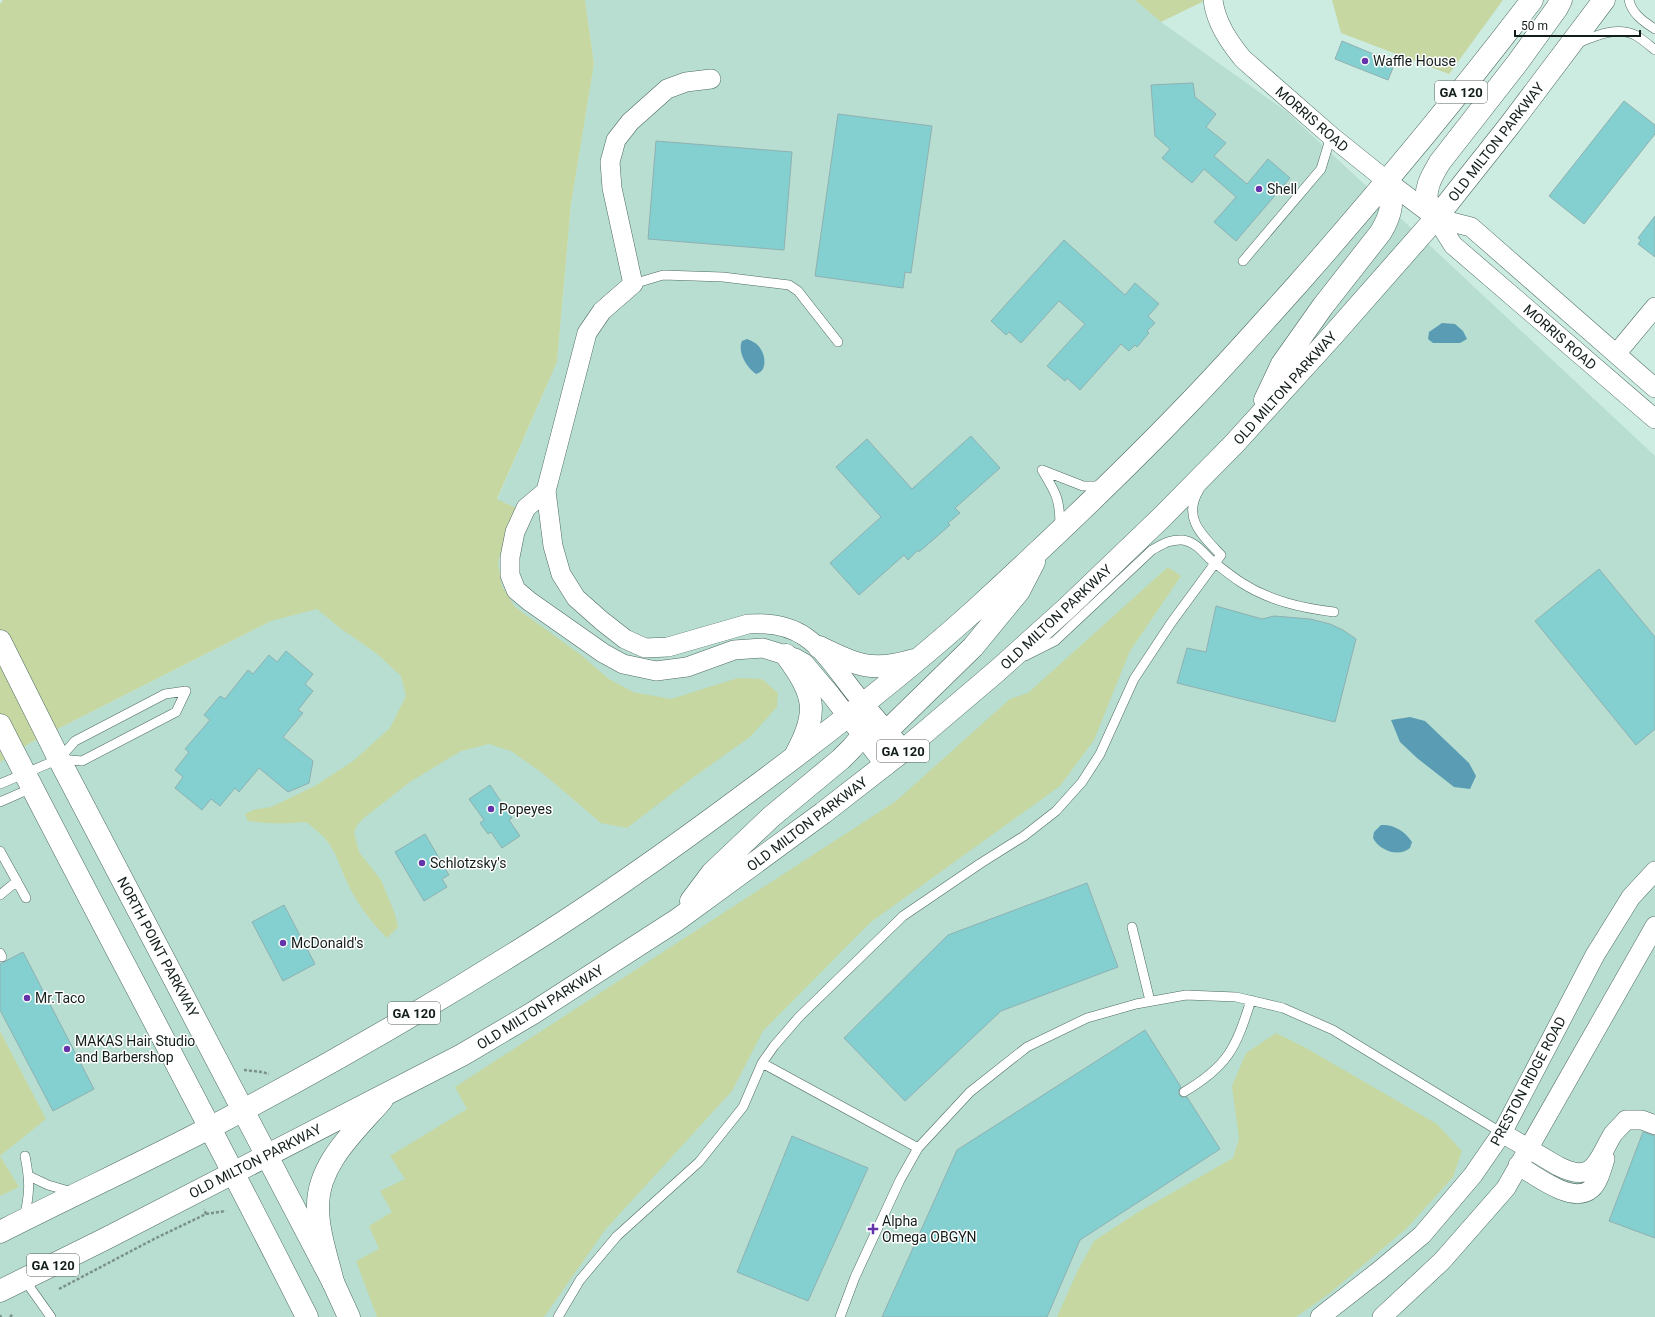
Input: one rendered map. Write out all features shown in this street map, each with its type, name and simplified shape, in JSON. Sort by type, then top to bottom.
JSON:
[{"type":"main road","name":"GA 120","points":[[0,1232],[243,1110],[397,1024],[521,949],[656,860],[794,758],[919,658],[971,614],[1041,549],[1106,486],[1244,344],[1387,182],[1428,133],[1532,0]]},
{"type":"main road","points":[[1436,218],[1428,205],[1426,192],[1431,177],[1440,162],[1518,62],[1557,8],[1561,0]]},
{"type":"main road","name":"OLD MILTON PARKWAY","points":[[0,1290],[105,1239],[462,1055],[533,1013],[677,920],[810,822],[904,750],[997,671],[1067,608],[1162,517],[1256,421],[1436,218],[1509,126],[1604,0]]},
{"type":"main road","points":[[1256,421],[1282,364],[1323,306],[1388,221],[1392,196],[1387,182]]},
{"type":"main road","points":[[885,765],[882,746],[887,731],[973,646],[1019,591],[1041,549]]},
{"type":"main road","name":"NORTH POINT PARKWAY","points":[[0,641],[59,760],[267,1155],[333,1282],[349,1317]]},
{"type":"main road","points":[[819,647],[852,662],[874,668],[919,658]]},
{"type":"main road","points":[[786,655],[806,686],[810,698],[811,712],[809,727],[794,758]]},
{"type":"main road","points":[[677,920],[712,873],[770,817],[841,759],[862,736],[867,720],[855,709]]},
{"type":"main road","points":[[0,725],[146,1008],[210,1127],[307,1317]]},
{"type":"main road","points":[[333,1282],[317,1206],[321,1184],[328,1166],[341,1148],[390,1091]]},
{"type":"street","name":"MORRIS ROAD","points":[[1213,0],[1219,23],[1231,45],[1243,59],[1331,136],[1387,182],[1436,218],[1453,245],[1655,419]]},
{"type":"street","points":[[711,79],[686,82],[667,89],[630,122],[616,140],[610,162],[612,188],[633,284],[602,311],[587,333],[546,490],[553,546],[561,574],[576,598],[625,639],[645,648],[668,646],[748,624],[760,624],[790,629],[800,633],[819,647],[855,709]]},
{"type":"street","name":"MORRIS ROAD","points":[[1436,218],[1471,227],[1655,388]]},
{"type":"street","points":[[1616,354],[1655,307]]},
{"type":"street","points":[[546,490],[526,508],[515,532],[510,557],[510,575],[516,590],[528,601],[623,664],[656,671],[687,667],[734,650],[763,648],[786,655],[804,663],[855,709],[887,731],[904,750]]},
{"type":"street","points":[[862,736],[885,765]]},
{"type":"street","name":"PRESTON RIDGE ROAD","points":[[1320,1317],[1422,1235],[1473,1175],[1502,1134],[1596,955],[1631,897],[1655,871]]},
{"type":"street","points":[[1382,1317],[1442,1261],[1506,1188],[1655,926]]},
{"type":"street","points":[[1502,1134],[1567,1171],[1583,1173],[1595,1166],[1614,1133],[1626,1120],[1642,1120],[1655,1125]]},
{"type":"street","points":[[1518,1165],[1563,1191],[1572,1194],[1585,1192],[1590,1190],[1595,1184],[1614,1133]]},
{"type":"lane","points":[[1629,0],[1640,19],[1655,29]]},
{"type":"lane","points":[[1570,46],[1604,33],[1622,31],[1637,36],[1655,50]]},
{"type":"lane","points":[[1243,261],[1321,169],[1331,136]]},
{"type":"lane","points":[[633,284],[663,275],[723,277],[790,285],[798,291],[838,342]]},
{"type":"lane","points":[[558,1317],[580,1280],[617,1236],[698,1162],[743,1107],[762,1063],[774,1046],[799,1017],[903,916],[1024,836],[1056,811],[1082,782],[1100,754],[1134,679],[1171,623],[1221,554],[1206,539],[1196,525],[1191,513],[1194,499],[1216,462]]},
{"type":"lane","points":[[1060,530],[1059,503],[1054,490],[1042,470],[1083,486],[1106,486]]},
{"type":"lane","points":[[997,671],[1055,641],[1152,550],[1169,540],[1184,540],[1198,546],[1215,562],[1242,583],[1276,600],[1303,608],[1334,612]]},
{"type":"lane","points":[[0,802],[28,780],[59,760],[75,741],[165,694],[186,691],[176,712],[82,761],[59,760]]},
{"type":"lane","points":[[0,784],[28,780]]},
{"type":"lane","points":[[0,851],[26,898]]},
{"type":"lane","points":[[0,895],[17,881]]},
{"type":"lane","points":[[1132,927],[1150,1002]]},
{"type":"lane","points":[[840,1317],[858,1270],[900,1180],[918,1148],[970,1092],[1027,1047],[1087,1018],[1150,1002],[1186,995],[1236,997],[1283,1008],[1333,1030],[1502,1134]]},
{"type":"lane","points":[[1184,1092],[1208,1076],[1226,1058],[1239,1037],[1251,1000]]},
{"type":"lane","points":[[762,1063],[918,1148]]},
{"type":"lane","points":[[24,1220],[30,1195],[29,1176],[25,1156]]},
{"type":"lane","points":[[29,1176],[48,1185],[77,1193]]},
{"type":"lane","points":[[24,1279],[51,1317]]},
{"type":"path","points":[[244,1070],[268,1074]]},
{"type":"path","points":[[204,1209],[206,1214]]},
{"type":"path","points":[[59,1289],[154,1239],[206,1214],[226,1211]]},
{"type":"path","points":[[10,1317],[13,1314]]},
{"type":"shaded area","points":[[585,0],[1135,0],[1161,22],[1287,112],[1655,456],[1655,1317],[0,1317],[0,1196],[18,1187],[0,1156],[45,1119],[0,1031],[0,762],[30,743],[271,621],[491,514],[557,362],[571,204],[594,64]]},
{"type":"green space","points":[[3,0],[585,0],[594,64],[571,204],[557,362],[497,499],[516,508],[507,529],[498,563],[502,586],[515,607],[581,655],[609,679],[633,692],[671,699],[738,678],[762,679],[778,693],[777,707],[750,737],[691,779],[627,828],[601,823],[541,772],[511,751],[489,744],[461,751],[410,782],[365,817],[358,824],[354,832],[359,852],[381,880],[395,914],[398,927],[387,938],[369,918],[359,903],[350,888],[333,850],[320,833],[306,822],[255,822],[248,821],[245,814],[253,810],[271,807],[315,786],[353,761],[390,728],[406,696],[401,676],[376,653],[340,628],[317,609],[271,621],[30,743],[0,762],[0,4]]},
{"type":"green space","points":[[1135,0],[1206,0],[1161,22]]},
{"type":"green space","points":[[1332,0],[1503,0],[1449,74],[1341,33]]},
{"type":"green space","points":[[1168,567],[1181,576],[1130,651],[1094,740],[1060,786],[871,922],[763,1031],[732,1091],[605,1230],[544,1317],[377,1317],[356,1261],[379,1249],[369,1226],[392,1212],[380,1191],[405,1179],[390,1156],[467,1109],[455,1087],[896,801],[1010,699],[1028,693]]},
{"type":"green space","points":[[0,1031],[46,1119],[0,1156]]},
{"type":"green space","points":[[1276,1033],[1306,1048],[1437,1124],[1462,1151],[1453,1177],[1407,1228],[1330,1293],[1296,1317],[1057,1317],[1078,1270],[1094,1241],[1135,1214],[1233,1158],[1239,1139],[1232,1086],[1246,1053]]},
{"type":"green space","points":[[0,1156],[19,1187],[0,1196]]},
{"type":"water","points":[[1442,323],[1455,324],[1463,331],[1467,339],[1460,343],[1433,343],[1428,339],[1429,332]]},
{"type":"water","points":[[747,339],[753,341],[762,351],[764,367],[760,373],[756,374],[749,368],[742,355],[742,341]]},
{"type":"water","points":[[1410,717],[1425,721],[1469,763],[1476,776],[1470,789],[1454,787],[1417,758],[1400,742],[1391,720]]},
{"type":"water","points":[[1381,825],[1395,827],[1403,832],[1412,842],[1410,848],[1405,851],[1395,852],[1384,849],[1380,846],[1373,838],[1374,832]]},
{"type":"building","name":"Waffle House","points":[[1342,41],[1395,63],[1388,80],[1335,59]]},
{"type":"building","points":[[1193,83],[1195,97],[1216,114],[1206,127],[1226,143],[1214,156],[1247,184],[1268,159],[1290,178],[1236,241],[1214,222],[1236,197],[1204,169],[1192,183],[1162,158],[1170,149],[1155,136],[1151,85]]},
{"type":"building","points":[[1624,101],[1655,125],[1655,134],[1584,224],[1549,196]]},
{"type":"building","points":[[838,114],[932,126],[911,273],[905,272],[903,288],[815,276]]},
{"type":"building","points":[[656,141],[792,152],[784,250],[648,239]]},
{"type":"building","points":[[1655,216],[1655,257],[1638,244],[1641,240],[1638,238]]},
{"type":"building","points":[[1064,240],[1125,295],[1135,283],[1159,304],[1148,316],[1155,323],[1147,331],[1149,333],[1137,347],[1135,345],[1129,351],[1121,344],[1080,390],[1067,378],[1065,381],[1047,366],[1085,324],[1059,301],[1021,343],[1009,332],[1006,335],[991,321]]},
{"type":"building","points":[[971,436],[1000,468],[955,508],[960,513],[948,523],[950,525],[919,552],[918,550],[908,560],[904,555],[859,595],[830,563],[881,517],[836,467],[867,439],[912,489]]},
{"type":"building","points":[[1599,569],[1655,637],[1655,729],[1636,745],[1535,621]]},
{"type":"building","points":[[1216,606],[1262,619],[1274,616],[1310,619],[1330,624],[1343,630],[1356,639],[1335,722],[1177,683],[1187,648],[1206,652]]},
{"type":"building","points":[[286,651],[313,674],[305,684],[313,691],[298,710],[303,713],[283,737],[313,761],[309,783],[288,792],[259,768],[239,792],[235,788],[220,806],[211,799],[202,810],[175,788],[183,777],[175,770],[189,752],[185,749],[210,720],[204,715],[220,696],[225,699],[248,670],[253,674],[269,655],[277,662]]},
{"type":"building","name":"Popeyes","points":[[490,785],[512,818],[509,820],[520,836],[502,848],[491,832],[488,834],[480,823],[484,820],[469,799]]},
{"type":"building","name":"Schlotzsky's","points":[[425,834],[449,875],[442,879],[447,887],[424,901],[395,852]]},
{"type":"building","points":[[1087,883],[1118,967],[1001,1011],[905,1101],[844,1038],[948,935]]},
{"type":"building","name":"McDonald's","points":[[284,905],[315,964],[283,981],[252,922]]},
{"type":"building","points":[[23,952],[94,1089],[53,1111],[0,1010],[0,964]]},
{"type":"building","points":[[1145,1030],[1181,1087],[1179,1090],[1179,1095],[1182,1097],[1187,1097],[1220,1149],[1080,1240],[1047,1317],[882,1317],[957,1150]]},
{"type":"building","points":[[1643,1132],[1655,1136],[1655,1238],[1609,1221]]},
{"type":"building","points":[[792,1136],[868,1168],[808,1301],[737,1272]]},
{"type":"place","name":"Waffle House","points":[[1365,61]]},
{"type":"place","name":"Shell","points":[[1259,189]]},
{"type":"place","name":"Popeyes","points":[[491,809]]},
{"type":"place","name":"Schlotzsky's","points":[[422,863]]},
{"type":"place","name":"McDonald's","points":[[283,943]]},
{"type":"place","name":"Mr.Taco","points":[[27,998]]},
{"type":"place","name":"MAKAS Hair Studio and Barbershop","points":[[67,1049]]},
{"type":"place","name":"Alpha Omega OBGYN","points":[[873,1229]]}]
